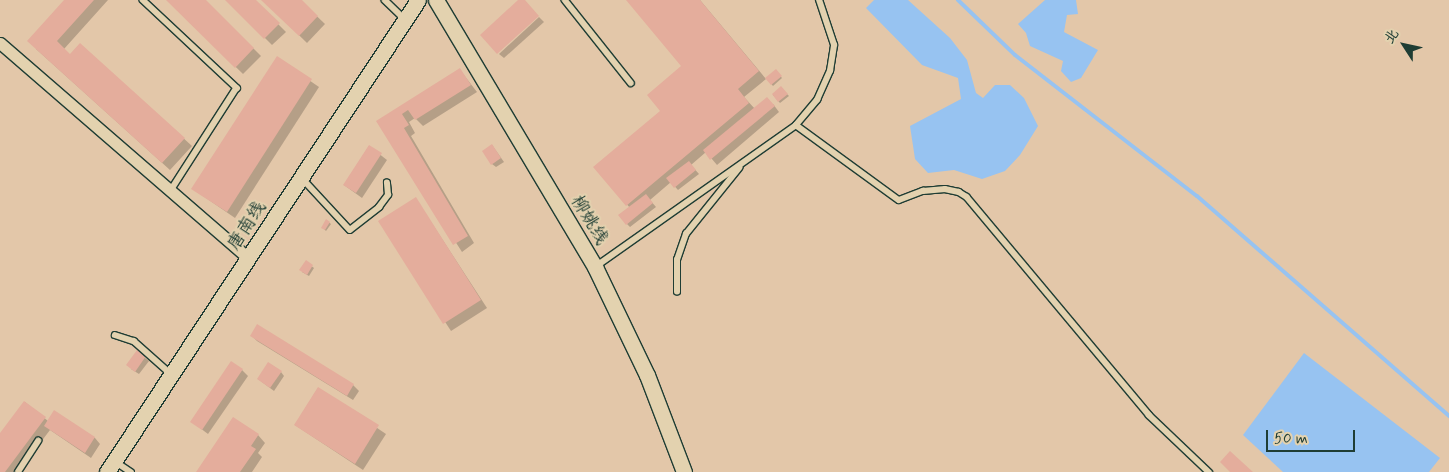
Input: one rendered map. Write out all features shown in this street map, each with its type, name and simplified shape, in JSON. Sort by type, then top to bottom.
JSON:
[{"type":"street","name":"唐南线","points":[[111,467],[418,0]]},
{"type":"street","name":"柳姚线","points":[[436,0],[595,267],[647,375],[684,472]]},
{"type":"street","points":[[0,42],[248,258]]},
{"type":"lane","points":[[143,0],[237,88],[171,191]]},
{"type":"lane","points":[[385,0],[405,19]]},
{"type":"lane","points":[[565,0],[631,83]]},
{"type":"lane","points":[[595,267],[796,125],[817,100],[830,71],[834,45],[820,0]]},
{"type":"lane","points":[[796,125],[899,200],[923,192],[945,189],[959,192],[967,198],[1149,416],[1209,472]]},
{"type":"lane","points":[[676,292],[677,260],[686,234],[743,163]]},
{"type":"lane","points":[[301,177],[350,230],[379,207],[388,195],[387,183]]},
{"type":"lane","points":[[115,335],[134,341],[171,374]]},
{"type":"lane","points":[[18,472],[38,441]]},
{"type":"lane","points":[[111,467],[131,472]]},
{"type":"water","points":[[874,0],[908,0],[950,38],[967,60],[976,93],[983,98],[995,85],[1010,85],[1024,98],[1038,126],[1020,155],[1005,171],[982,179],[954,170],[928,173],[915,159],[910,126],[961,99],[958,78],[922,65],[866,8]]},
{"type":"water","points":[[1045,0],[1076,0],[1078,14],[1067,15],[1064,32],[1098,50],[1081,78],[1071,82],[1061,71],[1063,61],[1030,46],[1026,33],[1018,24]]},
{"type":"water","points":[[1304,353],[1440,458],[1429,472],[1283,472],[1243,435]]},
{"type":"building","points":[[64,0],[94,0],[57,41],[70,54],[80,43],[185,138],[162,163],[27,41]]},
{"type":"building","points":[[166,0],[206,0],[254,48],[235,68]]},
{"type":"building","points":[[225,0],[256,0],[280,23],[264,39]]},
{"type":"building","points":[[261,0],[302,0],[318,16],[299,36]]},
{"type":"building","points":[[518,0],[525,0],[539,16],[497,54],[480,35]]},
{"type":"building","points":[[626,0],[700,0],[759,71],[738,89],[749,103],[626,206],[593,167],[660,111],[647,95],[681,66]]},
{"type":"building","points":[[277,56],[312,79],[227,212],[191,189]]},
{"type":"building","points":[[460,68],[471,85],[415,120],[408,110],[402,114],[409,125],[404,128],[468,236],[453,245],[376,121]]},
{"type":"building","points":[[776,69],[782,76],[771,85],[765,78]]},
{"type":"building","points":[[781,86],[788,94],[778,102],[772,94]]},
{"type":"building","points":[[767,97],[775,106],[710,160],[703,150]]},
{"type":"building","points":[[492,144],[501,158],[491,165],[482,151]]},
{"type":"building","points":[[369,145],[382,153],[356,193],[343,185]]},
{"type":"building","points":[[689,161],[696,170],[674,188],[666,178]]},
{"type":"building","points":[[646,194],[653,203],[626,225],[618,215]]},
{"type":"building","points":[[416,197],[481,300],[443,324],[378,221]]},
{"type":"building","points":[[326,219],[330,222],[325,230],[321,228]]},
{"type":"building","points":[[306,260],[313,265],[307,275],[299,270]]},
{"type":"building","points":[[257,324],[354,384],[347,396],[250,336]]},
{"type":"building","points":[[137,350],[146,356],[135,372],[126,365]]},
{"type":"building","points":[[231,361],[243,369],[202,430],[190,422]]},
{"type":"building","points":[[268,362],[282,371],[270,388],[257,379]]},
{"type":"building","points":[[318,387],[379,425],[355,464],[294,425]]},
{"type":"building","points":[[24,401],[46,417],[5,472],[0,472],[0,433]]},
{"type":"building","points":[[54,410],[95,437],[85,453],[44,426]]},
{"type":"building","points":[[233,417],[259,434],[251,446],[256,449],[240,472],[196,472]]},
{"type":"building","points":[[1230,451],[1253,472],[1230,472],[1220,462]]},
{"type":"waterway","points":[[958,0],[1015,55],[1197,196],[1449,416]]}]
